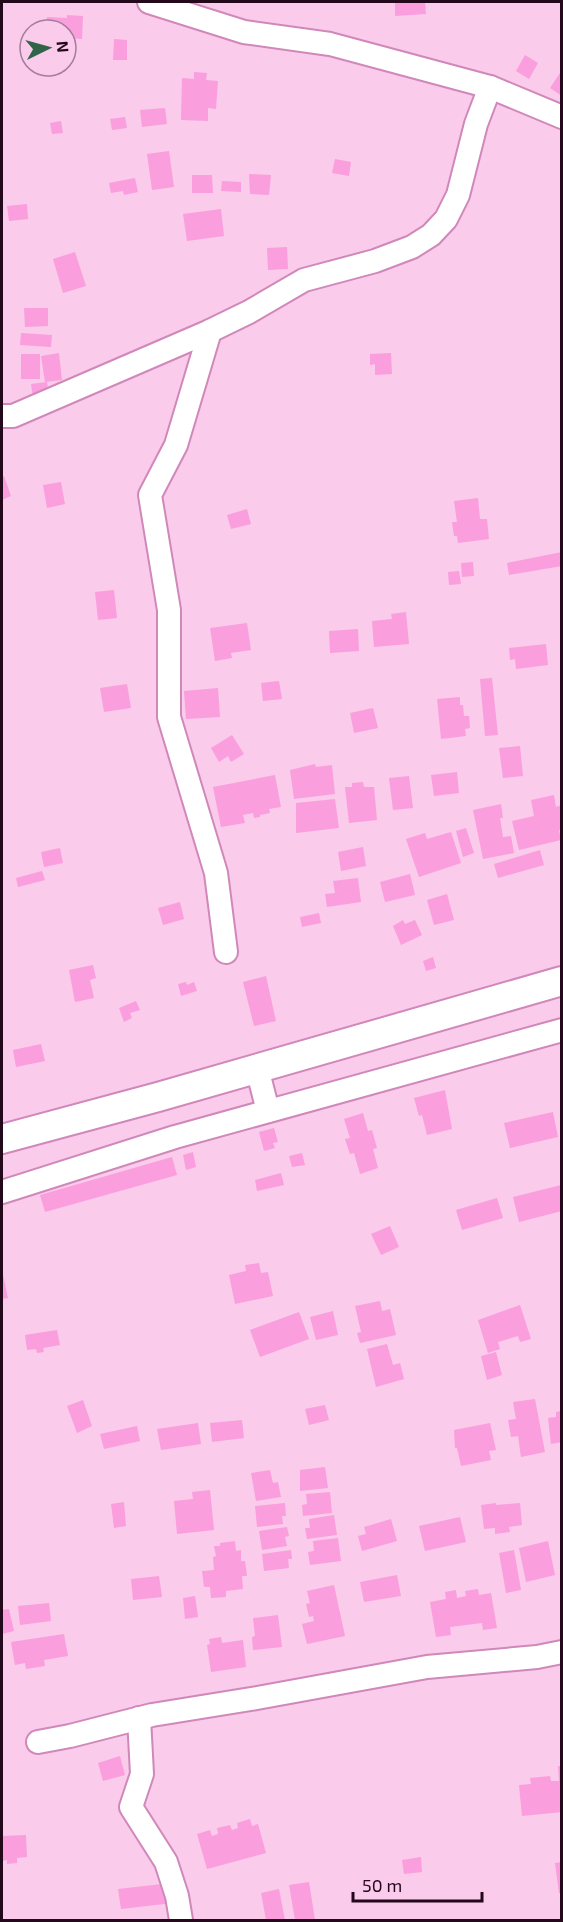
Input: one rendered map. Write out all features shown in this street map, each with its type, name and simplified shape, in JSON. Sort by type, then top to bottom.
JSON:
[{"type":"main road","points":[[2,1138],[561,981]]},
{"type":"street","points":[[149,2],[244,32],[330,44],[490,87],[561,117]]},
{"type":"street","points":[[2,416],[13,416],[210,331],[249,312],[304,280],[375,261],[412,247],[431,235],[446,219],[458,195],[476,124],[490,87]]},
{"type":"street","points":[[210,331],[176,445],[150,495],[169,610],[169,717],[216,873],[226,952]]},
{"type":"street","points":[[2,1192],[175,1137],[561,1030]]},
{"type":"street","points":[[257,1068],[268,1111]]},
{"type":"street","points":[[38,1742],[139,1718],[427,1667],[537,1657],[561,1652]]},
{"type":"street","points":[[139,1718],[142,1774],[131,1807],[166,1862],[177,1896],[181,1920]]},
{"type":"building","points":[[395,2],[425,2],[426,14],[395,16]]},
{"type":"building","points":[[67,15],[83,16],[82,39],[78,39],[78,18],[67,18]]},
{"type":"building","points":[[114,39],[127,40],[127,60],[113,60]]},
{"type":"building","points":[[525,55],[538,63],[529,79],[516,71]]},
{"type":"building","points":[[562,70],[562,96],[550,88]]},
{"type":"building","points":[[194,72],[207,73],[206,80],[218,81],[216,109],[208,108],[208,121],[181,120],[182,78],[194,79]]},
{"type":"building","points":[[165,108],[167,124],[142,127],[140,110]]},
{"type":"building","points":[[125,117],[127,128],[112,130],[110,119]]},
{"type":"building","points":[[61,121],[63,133],[52,134],[50,123]]},
{"type":"building","points":[[169,151],[174,187],[152,190],[147,154]]},
{"type":"building","points":[[335,159],[351,162],[349,176],[332,173]]},
{"type":"building","points":[[249,174],[271,175],[269,195],[250,194]]},
{"type":"building","points":[[192,175],[212,175],[213,193],[192,193]]},
{"type":"building","points":[[135,178],[138,192],[124,195],[123,191],[111,193],[109,183]]},
{"type":"building","points":[[222,181],[241,182],[241,192],[221,191]]},
{"type":"building","points":[[27,204],[28,219],[9,221],[7,206]]},
{"type":"building","points":[[221,209],[224,236],[187,241],[183,214]]},
{"type":"building","points":[[287,247],[288,269],[268,270],[267,248]]},
{"type":"building","points":[[75,252],[86,286],[63,293],[53,259]]},
{"type":"building","points":[[24,308],[48,308],[48,326],[25,327]]},
{"type":"building","points":[[21,333],[52,335],[51,347],[20,345]]},
{"type":"building","points":[[59,353],[62,380],[45,382],[41,356]]},
{"type":"building","points":[[391,353],[392,374],[375,375],[375,364],[370,365],[370,354]]},
{"type":"building","points":[[21,354],[40,354],[40,379],[21,379]]},
{"type":"building","points":[[47,382],[49,396],[33,398],[31,384]]},
{"type":"building","points":[[4,476],[11,496],[2,500],[2,477]]},
{"type":"building","points":[[61,482],[65,504],[47,508],[43,485]]},
{"type":"building","points":[[478,498],[480,519],[487,519],[489,539],[458,543],[457,536],[454,536],[452,522],[457,522],[454,501]]},
{"type":"building","points":[[247,509],[251,524],[231,529],[227,515]]},
{"type":"building","points":[[562,552],[562,566],[509,575],[507,563]]},
{"type":"building","points":[[473,562],[474,576],[462,577],[461,563]]},
{"type":"building","points":[[459,571],[461,584],[449,585],[448,572]]},
{"type":"building","points":[[114,590],[117,618],[98,620],[95,592]]},
{"type":"building","points":[[406,612],[409,644],[374,647],[372,621],[392,619],[391,614]]},
{"type":"building","points":[[247,623],[251,650],[231,653],[232,658],[215,661],[210,628]]},
{"type":"building","points":[[358,629],[359,651],[330,653],[329,631]]},
{"type":"building","points":[[546,644],[548,665],[516,669],[515,659],[510,660],[509,648]]},
{"type":"building","points":[[492,678],[498,735],[485,736],[480,679]]},
{"type":"building","points":[[279,681],[282,699],[263,701],[261,683]]},
{"type":"building","points":[[127,684],[131,708],[104,712],[100,688]]},
{"type":"building","points":[[218,688],[220,717],[186,719],[184,691]]},
{"type":"building","points":[[460,697],[464,716],[469,716],[470,728],[465,729],[466,736],[441,739],[437,699]]},
{"type":"building","points":[[373,708],[378,728],[354,733],[350,713]]},
{"type":"building","points":[[232,735],[244,754],[231,762],[228,756],[219,762],[211,748]]},
{"type":"building","points":[[520,746],[523,776],[503,778],[499,748]]},
{"type":"building","points":[[315,764],[316,767],[332,765],[335,794],[294,799],[290,770]]},
{"type":"building","points":[[457,772],[459,793],[434,796],[431,775]]},
{"type":"building","points":[[275,775],[281,807],[269,809],[270,813],[260,815],[260,817],[254,818],[253,813],[243,815],[245,823],[221,827],[213,787]]},
{"type":"building","points":[[409,776],[413,808],[393,810],[389,778]]},
{"type":"building","points":[[363,782],[364,787],[374,787],[377,820],[349,823],[345,787],[352,787],[352,783]]},
{"type":"building","points":[[554,795],[556,807],[562,805],[562,830],[559,830],[561,840],[519,850],[512,821],[534,816],[531,800]]},
{"type":"building","points":[[335,799],[339,828],[296,833],[296,803]]},
{"type":"building","points":[[501,804],[503,818],[500,818],[503,837],[511,836],[514,853],[483,859],[473,810]]},
{"type":"building","points":[[466,828],[474,853],[463,857],[456,831]]},
{"type":"building","points":[[451,832],[461,863],[419,877],[406,839],[425,833],[427,839]]},
{"type":"building","points":[[363,847],[366,866],[341,871],[338,852]]},
{"type":"building","points":[[60,848],[63,863],[44,867],[41,852]]},
{"type":"building","points":[[540,850],[544,865],[498,878],[494,864]]},
{"type":"building","points":[[42,871],[45,880],[18,887],[16,878]]},
{"type":"building","points":[[410,874],[415,895],[385,902],[380,882]]},
{"type":"building","points":[[358,878],[361,902],[327,907],[325,894],[335,893],[333,881]]},
{"type":"building","points":[[447,894],[454,920],[434,925],[427,900]]},
{"type":"building","points":[[180,902],[184,919],[163,925],[158,908]]},
{"type":"building","points":[[319,913],[321,923],[302,927],[300,917]]},
{"type":"building","points":[[403,920],[405,924],[415,920],[422,935],[401,945],[393,926]]},
{"type":"building","points":[[433,957],[436,968],[426,971],[423,961]]},
{"type":"building","points":[[93,965],[96,978],[90,980],[94,998],[75,1002],[69,970]]},
{"type":"building","points":[[266,976],[276,1021],[254,1026],[243,982]]},
{"type":"building","points":[[186,982],[187,985],[194,982],[197,991],[181,996],[178,984]]},
{"type":"building","points":[[136,1001],[140,1010],[130,1013],[132,1018],[124,1022],[119,1008]]},
{"type":"building","points":[[41,1044],[45,1061],[16,1067],[13,1050]]},
{"type":"building","points":[[445,1090],[452,1129],[427,1135],[422,1115],[419,1116],[414,1098]]},
{"type":"building","points":[[553,1112],[558,1137],[510,1148],[504,1123]]},
{"type":"building","points":[[363,1113],[368,1131],[372,1130],[377,1148],[373,1149],[378,1168],[360,1174],[354,1153],[350,1154],[345,1139],[350,1138],[344,1119]]},
{"type":"building","points":[[274,1128],[278,1142],[273,1143],[275,1148],[264,1151],[259,1132]]},
{"type":"building","points":[[193,1152],[196,1167],[186,1170],[183,1155]]},
{"type":"building","points":[[302,1153],[305,1165],[292,1167],[289,1156]]},
{"type":"building","points":[[172,1157],[177,1175],[45,1212],[40,1195]]},
{"type":"building","points":[[281,1173],[284,1185],[257,1191],[255,1180]]},
{"type":"building","points":[[561,1185],[562,1211],[519,1222],[513,1197]]},
{"type":"building","points":[[497,1198],[503,1218],[462,1230],[456,1210]]},
{"type":"building","points":[[390,1226],[399,1247],[381,1255],[371,1234]]},
{"type":"building","points":[[259,1263],[261,1273],[268,1272],[273,1296],[235,1304],[229,1275],[246,1271],[245,1265]]},
{"type":"building","points":[[2,1270],[8,1298],[2,1299]]},
{"type":"building","points":[[380,1301],[382,1311],[390,1309],[396,1335],[360,1343],[357,1333],[361,1332],[355,1306]]},
{"type":"building","points":[[520,1305],[531,1339],[520,1342],[518,1336],[498,1342],[500,1349],[488,1353],[478,1320]]},
{"type":"building","points":[[333,1311],[338,1335],[316,1340],[310,1317]]},
{"type":"building","points":[[299,1312],[309,1339],[260,1357],[250,1330]]},
{"type":"building","points":[[57,1330],[60,1345],[43,1348],[44,1352],[37,1353],[36,1349],[27,1350],[25,1335]]},
{"type":"building","points":[[387,1344],[393,1365],[400,1363],[404,1379],[376,1387],[367,1349]]},
{"type":"building","points":[[496,1352],[502,1375],[487,1380],[481,1356]]},
{"type":"building","points":[[535,1399],[545,1452],[521,1457],[518,1436],[511,1437],[508,1420],[516,1419],[513,1402]]},
{"type":"building","points":[[83,1400],[92,1426],[77,1433],[67,1406]]},
{"type":"building","points":[[325,1405],[329,1420],[309,1425],[305,1409]]},
{"type":"building","points":[[562,1411],[562,1442],[551,1444],[548,1418],[556,1417],[556,1412]]},
{"type":"building","points":[[242,1420],[244,1438],[212,1442],[210,1423]]},
{"type":"building","points":[[198,1423],[201,1444],[161,1450],[157,1429]]},
{"type":"building","points":[[490,1423],[496,1450],[489,1451],[491,1460],[461,1466],[457,1448],[455,1448],[454,1430]]},
{"type":"building","points":[[137,1426],[140,1441],[104,1449],[100,1434]]},
{"type":"building","points":[[325,1467],[328,1488],[300,1491],[300,1470]]},
{"type":"building","points":[[270,1470],[273,1483],[278,1482],[281,1497],[256,1501],[251,1473]]},
{"type":"building","points":[[210,1490],[214,1530],[177,1534],[174,1501],[193,1499],[192,1492]]},
{"type":"building","points":[[330,1492],[332,1513],[303,1516],[302,1505],[307,1504],[306,1494]]},
{"type":"building","points":[[124,1502],[126,1526],[114,1528],[111,1504]]},
{"type":"building","points":[[285,1503],[286,1516],[282,1516],[283,1524],[257,1527],[255,1506]]},
{"type":"building","points":[[496,1503],[496,1505],[520,1503],[522,1525],[509,1527],[510,1532],[495,1534],[495,1528],[484,1529],[481,1505]]},
{"type":"building","points":[[334,1515],[337,1535],[307,1539],[305,1528],[310,1528],[309,1519]]},
{"type":"building","points":[[460,1517],[466,1542],[425,1551],[419,1526]]},
{"type":"building","points":[[391,1519],[397,1541],[362,1551],[358,1536],[366,1534],[364,1527]]},
{"type":"building","points":[[287,1527],[289,1536],[285,1537],[287,1546],[262,1550],[259,1531]]},
{"type":"building","points":[[338,1538],[341,1561],[310,1565],[308,1552],[314,1551],[313,1541]]},
{"type":"building","points":[[235,1541],[236,1551],[241,1550],[241,1561],[245,1561],[247,1576],[242,1576],[243,1589],[226,1591],[226,1597],[211,1598],[210,1587],[204,1587],[202,1571],[214,1570],[213,1557],[216,1556],[214,1546]]},
{"type":"building","points":[[548,1541],[555,1575],[526,1582],[519,1548]]},
{"type":"building","points":[[291,1550],[292,1559],[288,1559],[289,1568],[264,1571],[262,1554]]},
{"type":"building","points":[[514,1550],[521,1590],[506,1593],[499,1553]]},
{"type":"building","points":[[397,1575],[401,1596],[364,1602],[360,1582]]},
{"type":"building","points":[[159,1576],[162,1597],[133,1600],[131,1579]]},
{"type":"building","points":[[334,1585],[345,1636],[307,1644],[302,1624],[314,1621],[313,1616],[309,1617],[306,1604],[310,1603],[307,1591]]},
{"type":"building","points":[[478,1589],[479,1595],[491,1593],[497,1628],[483,1630],[482,1623],[450,1627],[451,1635],[436,1637],[430,1602],[446,1599],[445,1592],[456,1590],[457,1598],[466,1596],[465,1591]]},
{"type":"building","points":[[195,1596],[198,1617],[185,1619],[183,1598]]},
{"type":"building","points":[[49,1603],[51,1621],[20,1625],[18,1606]]},
{"type":"building","points":[[9,1609],[14,1631],[2,1634],[2,1610]]},
{"type":"building","points":[[278,1615],[282,1647],[253,1650],[252,1637],[255,1636],[253,1618]]},
{"type":"building","points":[[64,1634],[68,1656],[44,1660],[45,1666],[26,1669],[25,1663],[15,1665],[11,1642]]},
{"type":"building","points":[[221,1637],[222,1643],[243,1640],[246,1667],[211,1672],[207,1645],[210,1644],[209,1639]]},
{"type":"building","points":[[120,1756],[125,1775],[103,1781],[98,1763]]},
{"type":"building","points":[[558,1766],[562,1766],[562,1812],[522,1816],[519,1785],[531,1784],[530,1778],[550,1776],[551,1781],[559,1781]]},
{"type":"building","points":[[250,1819],[252,1826],[258,1824],[266,1853],[207,1869],[197,1834],[210,1830],[212,1836],[218,1834],[217,1828],[230,1825],[232,1830],[238,1828],[237,1823]]},
{"type":"building","points":[[26,1835],[27,1857],[17,1858],[17,1863],[7,1864],[7,1860],[2,1861],[2,1836]]},
{"type":"building","points":[[421,1857],[422,1872],[404,1874],[402,1860]]},
{"type":"building","points":[[562,1862],[562,1893],[559,1893],[555,1863]]},
{"type":"building","points":[[309,1882],[315,1920],[295,1920],[289,1885]]},
{"type":"building","points":[[171,1883],[173,1903],[121,1909],[118,1889]]},
{"type":"building","points":[[279,1889],[285,1920],[266,1920],[261,1893]]}]
